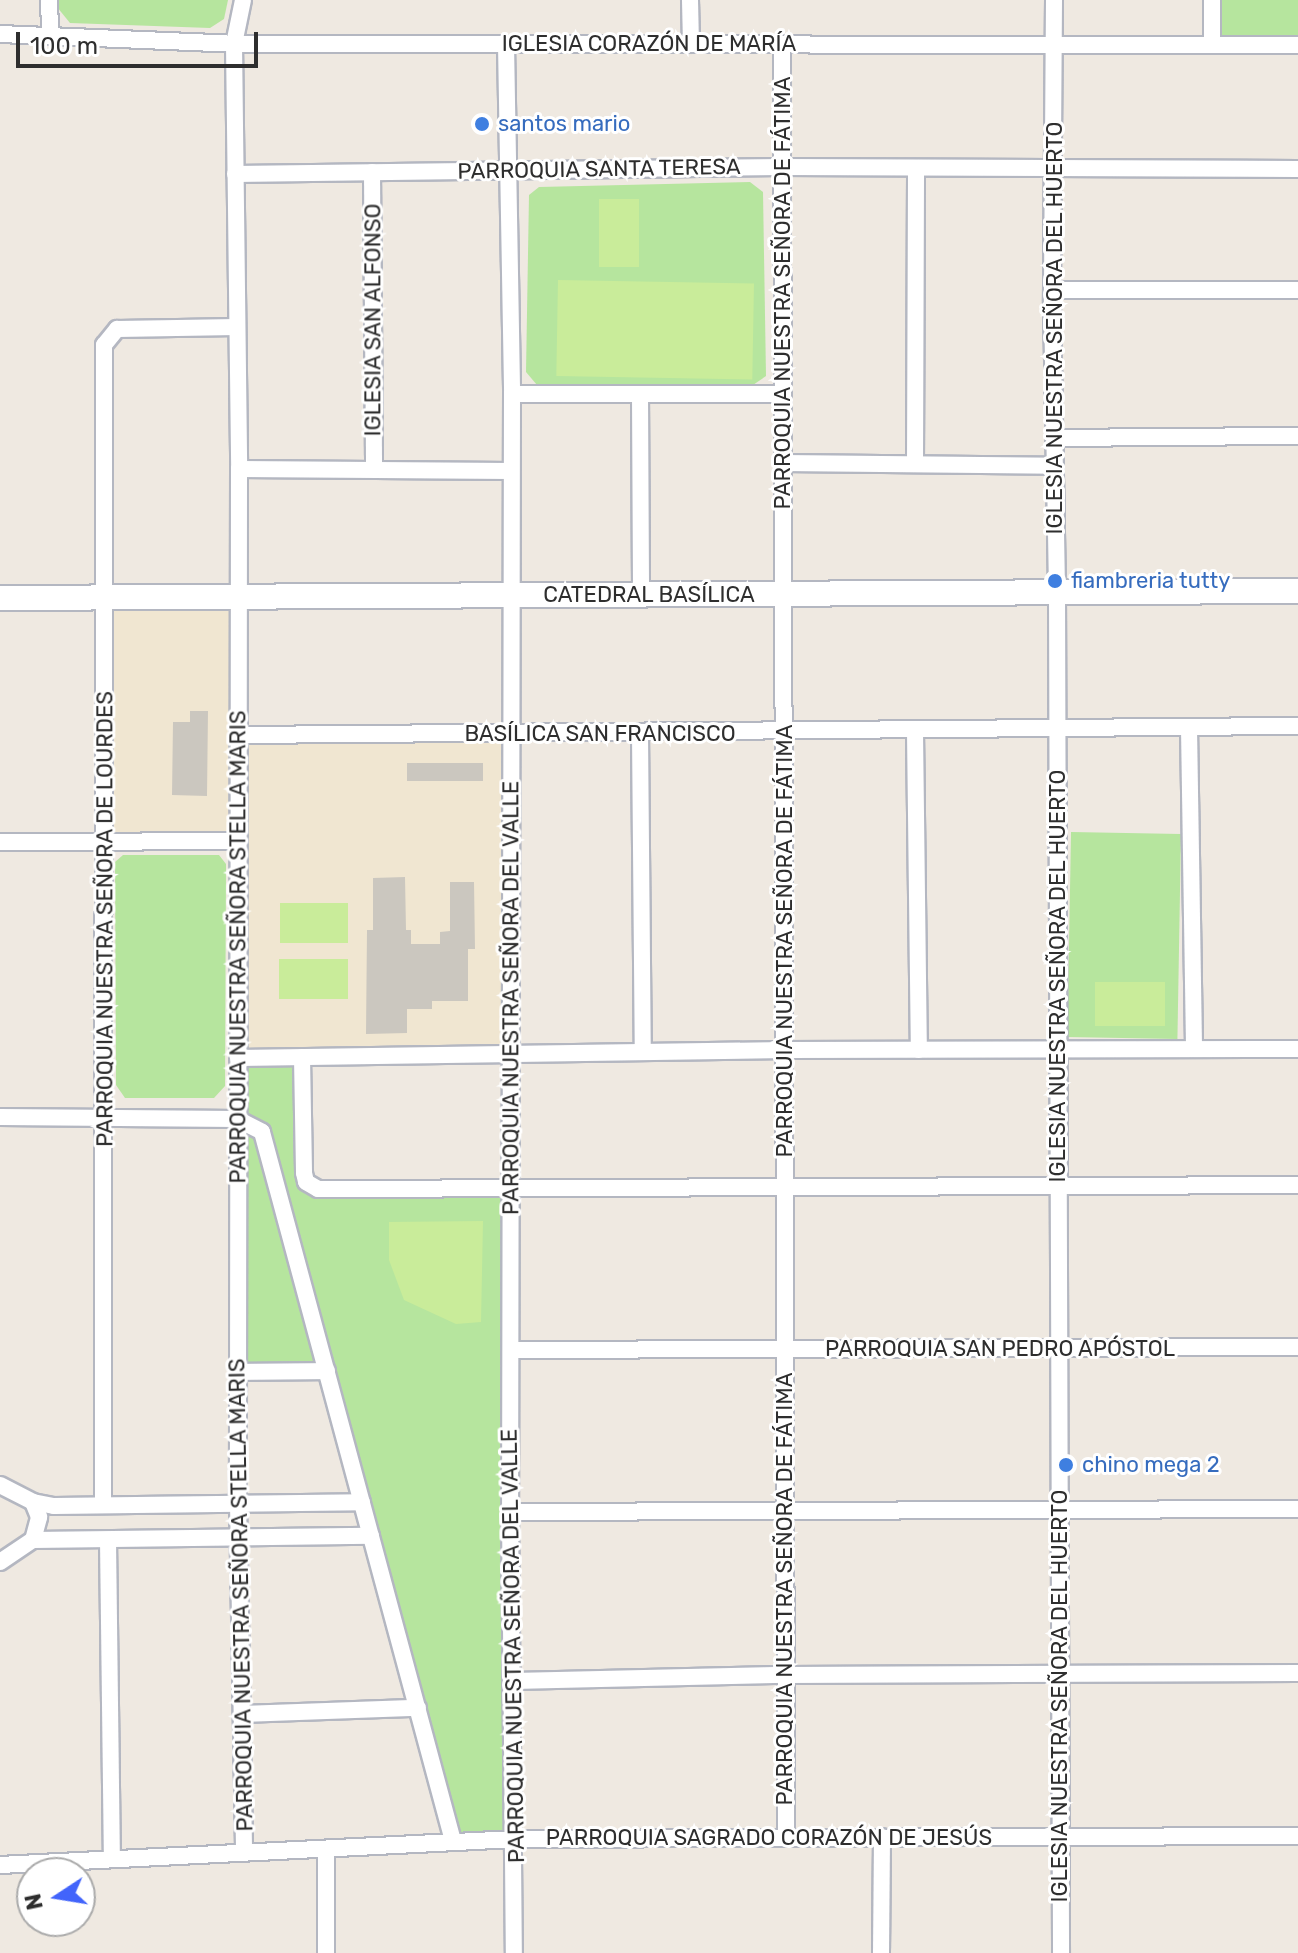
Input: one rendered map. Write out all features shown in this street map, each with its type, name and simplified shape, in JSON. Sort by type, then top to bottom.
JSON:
[{"type":"main road","name":"CATEDRAL BASÍLICA","points":[[0,598],[1298,591]]},
{"type":"street","points":[[49,0],[50,36]]},
{"type":"street","name":"PARROQUIA NUESTRA SEÑORA STELLA MARIS","points":[[243,0],[234,44],[239,469],[238,1503],[244,1850]]},
{"type":"street","points":[[690,0],[691,44]]},
{"type":"street","name":"IGLESIA NUESTRA SEÑORA DEL HUERTO","points":[[1054,0],[1052,290],[1058,729],[1061,1953]]},
{"type":"street","points":[[1212,0],[1212,45]]},
{"type":"street","name":"IGLESIA CORAZÓN DE MARÍA","points":[[0,34],[234,44],[1298,45]]},
{"type":"street","name":"PARROQUIA NUESTRA SEÑORA DEL VALLE","points":[[506,44],[512,394],[509,735],[514,1953]]},
{"type":"street","name":"PARROQUIA NUESTRA SEÑORA DE FÁTIMA","points":[[782,44],[786,1837]]},
{"type":"street","name":"PARROQUIA SANTA TERESA","points":[[235,174],[782,167],[1298,169]]},
{"type":"street","points":[[915,464],[916,168]]},
{"type":"street","name":"IGLESIA SAN ALFONSO","points":[[372,172],[374,468]]},
{"type":"street","points":[[1052,290],[1298,290]]},
{"type":"street","name":"PARROQUIA NUESTRA SEÑORA DE LOURDES","points":[[103,1505],[104,345],[109,334],[117,329],[237,327]]},
{"type":"street","points":[[512,394],[782,394]]},
{"type":"street","points":[[640,395],[641,595]]},
{"type":"street","points":[[1054,438],[1298,436]]},
{"type":"street","points":[[783,463],[1055,466]]},
{"type":"street","points":[[239,469],[511,471]]},
{"type":"street","name":"BASÍLICA SAN FRANCISCO","points":[[238,735],[915,732],[1298,726]]},
{"type":"street","points":[[1189,727],[1194,1049]]},
{"type":"street","points":[[915,732],[919,1050]]},
{"type":"street","points":[[640,733],[643,1052]]},
{"type":"street","points":[[0,842],[238,841]]},
{"type":"street","points":[[238,1058],[786,1050],[1298,1049]]},
{"type":"street","points":[[302,1057],[304,1173],[311,1187],[785,1189],[1298,1185]]},
{"type":"street","points":[[0,1117],[237,1119],[262,1132],[453,1841]]},
{"type":"street","name":"PARROQUIA SAN PEDRO APÓSTOL","points":[[511,1350],[1298,1347]]},
{"type":"street","points":[[238,1372],[327,1371]]},
{"type":"street","points":[[0,1485],[33,1502],[103,1505],[362,1502]]},
{"type":"street","points":[[33,1502],[39,1517],[33,1540]]},
{"type":"street","points":[[510,1512],[1298,1509]]},
{"type":"street","points":[[0,1562],[33,1540],[371,1536]]},
{"type":"street","points":[[108,1540],[112,1858]]},
{"type":"street","points":[[513,1681],[786,1675],[1298,1673]]},
{"type":"street","points":[[242,1714],[418,1708]]},
{"type":"street","name":"PARROQUIA SAGRADO CORAZÓN DE JESÚS","points":[[0,1865],[244,1850],[515,1839],[1298,1836]]},
{"type":"street","points":[[881,1953],[882,1837]]},
{"type":"street","points":[[326,1849],[326,1953]]},
{"type":"shaded area","points":[[107,597],[238,599],[234,843],[103,841]]},
{"type":"shaded area","points":[[509,735],[515,1053],[245,1058],[239,740]]},
{"type":"green space","points":[[57,0],[228,0],[224,19],[210,28],[70,23],[57,7]]},
{"type":"green space","points":[[1213,0],[1298,0],[1298,44],[1213,44]]},
{"type":"green space","points":[[750,182],[763,192],[766,376],[753,385],[537,385],[526,372],[529,195],[539,187]]},
{"type":"green space","points":[[599,199],[639,199],[639,267],[599,267]]},
{"type":"green space","points":[[558,280],[754,283],[752,379],[556,376]]},
{"type":"green space","points":[[1071,832],[1181,834],[1177,1039],[1067,1037]]},
{"type":"green space","points":[[123,855],[219,855],[226,864],[225,1086],[214,1098],[125,1098],[116,1085],[115,862]]},
{"type":"green space","points":[[280,903],[348,903],[348,943],[280,943]]},
{"type":"green space","points":[[279,959],[348,959],[348,999],[279,999]]},
{"type":"green space","points":[[1095,982],[1165,982],[1165,1026],[1095,1026]]},
{"type":"green space","points":[[239,1058],[301,1058],[306,1183],[512,1190],[514,1837],[454,1840],[327,1371],[238,1372]]},
{"type":"green space","points":[[483,1221],[481,1322],[456,1324],[404,1300],[389,1260],[389,1222]]},
{"type":"building","points":[[190,711],[208,711],[207,796],[172,795],[173,722],[190,722]]},
{"type":"building","points":[[407,763],[483,763],[483,781],[407,781]]},
{"type":"building","points":[[405,877],[406,930],[411,930],[411,944],[440,944],[440,932],[450,931],[450,882],[474,882],[475,949],[468,949],[468,1001],[432,1001],[432,1009],[407,1009],[407,1033],[366,1034],[367,930],[373,930],[373,878]]},
{"type":"place","name":"santos mario","points":[[482,124]]},
{"type":"place","name":"fiambreria tutty","points":[[1055,581]]},
{"type":"place","name":"chino mega 2","points":[[1066,1465]]}]
